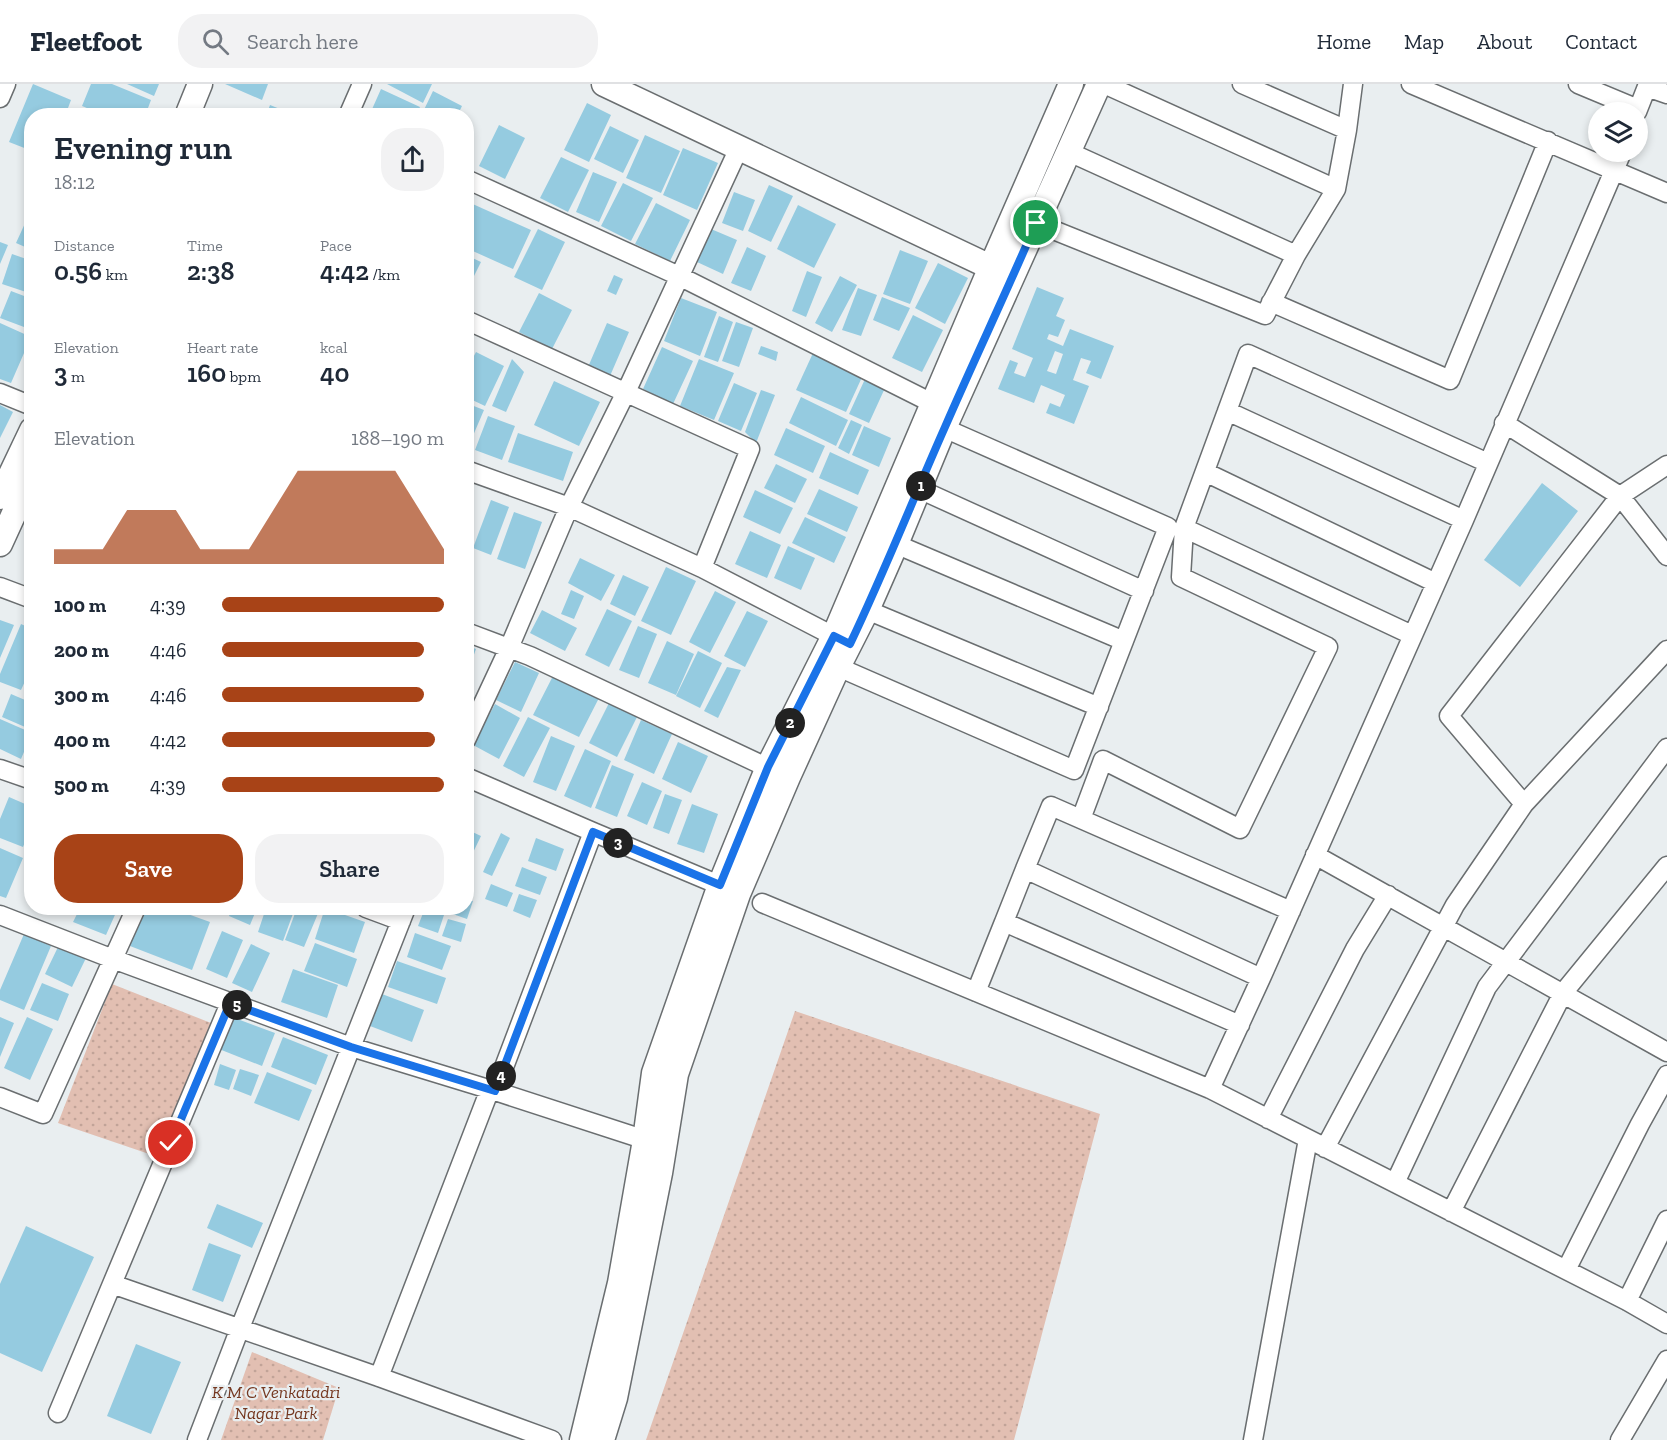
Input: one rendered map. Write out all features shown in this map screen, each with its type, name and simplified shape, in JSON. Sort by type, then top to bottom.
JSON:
[{"type":"street","points":[[0,98],[6,84]]},
{"type":"street","points":[[172,108],[182,84]]},
{"type":"street","points":[[190,108],[200,84]]},
{"type":"street","points":[[352,108],[362,84]]},
{"type":"street","points":[[604,84],[1013,277]]},
{"type":"street","points":[[778,772],[838,667],[842,640],[867,610],[886,540],[932,403],[1071,84]]},
{"type":"street","points":[[602,1440],[615,1398],[625,1300],[655,1143],[654,1073],[691,1000],[729,889],[778,772],[842,640],[886,540],[920,489],[944,428],[1099,84]]},
{"type":"street","points":[[1104,84],[1336,189]]},
{"type":"street","points":[[1242,84],[1347,130]]},
{"type":"street","points":[[1036,223],[1265,315],[1296,255],[1336,189],[1353,84]]},
{"type":"street","points":[[1412,84],[1667,193]]},
{"type":"street","points":[[1578,84],[1617,102]]},
{"type":"street","points":[[1641,102],[1648,85],[1667,94]]},
{"type":"street","points":[[1271,302],[1450,380],[1548,141]]},
{"type":"street","points":[[474,722],[569,507],[626,392],[739,147]]},
{"type":"street","points":[[1069,152],[1296,255]]},
{"type":"street","points":[[1210,1089],[1464,520],[1618,162]]},
{"type":"street","points":[[474,183],[679,276],[932,403]]},
{"type":"street","points":[[474,324],[750,449],[702,568]]},
{"type":"street","points":[[1081,819],[1103,760],[1240,829],[1328,646],[1181,577],[1184,528],[1248,354],[1488,463]]},
{"type":"street","points":[[0,393],[24,403]]},
{"type":"street","points":[[1227,411],[1464,520]]},
{"type":"street","points":[[1504,423],[1620,496],[1667,556]]},
{"type":"street","points":[[838,667],[1074,771],[1168,527],[944,428]]},
{"type":"street","points":[[0,497],[24,447]]},
{"type":"street","points":[[1524,804],[1449,716],[1620,496],[1667,465]]},
{"type":"street","points":[[1205,472],[1436,582]]},
{"type":"street","points":[[474,473],[569,507],[702,568],[842,640]]},
{"type":"street","points":[[920,489],[1144,591]]},
{"type":"street","points":[[0,544],[24,492]]},
{"type":"street","points":[[1184,528],[1412,635]]},
{"type":"street","points":[[886,540],[1124,641]]},
{"type":"street","points":[[0,587],[24,596]]},
{"type":"street","points":[[867,610],[1099,707]]},
{"type":"street","points":[[474,635],[591,684],[778,772]]},
{"type":"street","points":[[1325,1148],[1455,905],[1524,804],[1667,650]]},
{"type":"street","points":[[1395,1183],[1487,987],[1667,748]]},
{"type":"street","points":[[0,769],[24,777]]},
{"type":"street","points":[[474,780],[729,889]]},
{"type":"street","points":[[976,992],[1051,806],[1291,911]]},
{"type":"street","points":[[379,1377],[593,832]]},
{"type":"street","points":[[1315,855],[1667,1052]]},
{"type":"street","points":[[1451,1212],[1563,993],[1667,866]]},
{"type":"street","points":[[1025,869],[1261,978]]},
{"type":"street","points":[[1268,1119],[1355,949],[1388,895]]},
{"type":"street","points":[[762,903],[1210,1089],[1627,1301],[1667,1324]]},
{"type":"street","points":[[0,915],[351,1047],[655,1143]]},
{"type":"street","points":[[0,1097],[43,1114],[133,915]]},
{"type":"street","points":[[197,1440],[404,915]]},
{"type":"street","points":[[1004,922],[1240,1025]]},
{"type":"street","points":[[58,1413],[230,1003]]},
{"type":"street","points":[[1566,1270],[1667,1075]]},
{"type":"street","points":[[1253,1440],[1308,1139]]},
{"type":"street","points":[[1627,1301],[1667,1220]]},
{"type":"street","points":[[112,1284],[552,1440]]},
{"type":"street","points":[[582,1440],[625,1300]]},
{"type":"street","points":[[1620,1440],[1667,1360]]},
{"type":"green space","points":[[112,984],[211,1023],[155,1156],[58,1123]]},
{"type":"green space","points":[[795,1011],[1100,1114],[1014,1440],[646,1440]]},
{"type":"green space","name":"K M C Venkatadri Nagar Park","points":[[252,1352],[339,1388],[323,1440],[221,1440]]},
{"type":"building","points":[[33,84],[71,100],[68,108],[24,108],[24,148],[9,142]]},
{"type":"building","points":[[91,84],[112,84],[151,100],[148,108],[87,108],[82,106]]},
{"type":"building","points":[[127,84],[159,84],[154,96]]},
{"type":"building","points":[[225,84],[268,84],[262,100]]},
{"type":"building","points":[[387,84],[432,84],[423,103]]},
{"type":"building","points":[[381,89],[420,107],[420,108],[373,108]]},
{"type":"building","points":[[433,91],[462,106],[461,108],[425,108]]},
{"type":"building","points":[[587,103],[611,115],[589,162],[564,150]]},
{"type":"building","points":[[499,125],[525,138],[505,179],[479,166]]},
{"type":"building","points":[[610,126],[639,140],[623,173],[594,159]]},
{"type":"building","points":[[645,135],[680,151],[661,193],[626,178]]},
{"type":"building","points":[[683,148],[718,163],[697,210],[663,195]]},
{"type":"building","points":[[561,157],[589,170],[568,212],[540,198]]},
{"type":"building","points":[[593,172],[617,182],[599,222],[576,212]]},
{"type":"building","points":[[623,183],[653,198],[631,241],[601,226]]},
{"type":"building","points":[[769,185],[793,196],[771,242],[748,231]]},
{"type":"building","points":[[734,192],[755,200],[743,231],[722,223]]},
{"type":"building","points":[[656,203],[690,220],[670,261],[635,244]]},
{"type":"building","points":[[474,205],[531,230],[513,269],[474,252]]},
{"type":"building","points":[[798,205],[836,224],[814,268],[777,249]]},
{"type":"building","points":[[24,226],[24,246],[16,243]]},
{"type":"building","points":[[538,229],[565,242],[542,290],[514,277]]},
{"type":"building","points":[[711,229],[737,240],[723,274],[697,262]]},
{"type":"building","points":[[0,242],[8,245],[0,264]]},
{"type":"building","points":[[747,247],[766,256],[751,291],[731,283]]},
{"type":"building","points":[[900,250],[928,261],[910,304],[883,294]]},
{"type":"building","points":[[12,254],[24,258],[24,291],[2,284]]},
{"type":"building","points":[[474,259],[481,262],[474,276]]},
{"type":"building","points":[[938,263],[968,278],[945,324],[915,308]]},
{"type":"building","points":[[807,271],[822,277],[806,317],[792,311]]},
{"type":"building","points":[[614,275],[623,279],[616,295],[607,291]]},
{"type":"building","points":[[840,276],[857,285],[832,332],[815,323]]},
{"type":"building","points":[[1037,287],[1064,298],[1056,316],[1065,320],[1058,337],[1049,334],[1047,339],[1063,346],[1070,329],[1114,346],[1101,379],[1086,373],[1091,361],[1081,358],[1073,380],[1089,386],[1074,424],[1046,413],[1050,403],[1060,407],[1065,395],[1041,385],[1034,403],[998,389],[1010,360],[1018,363],[1014,373],[1025,377],[1033,358],[1012,349]],"holes":[[[1055,351],[1063,354],[1056,374],[1047,371]]]},
{"type":"building","points":[[858,288],[877,295],[861,336],[842,330]]},
{"type":"building","points":[[11,291],[24,296],[24,327],[0,318]]},
{"type":"building","points":[[539,293],[572,310],[552,349],[519,332]]},
{"type":"building","points":[[882,297],[910,308],[899,331],[873,320]]},
{"type":"building","points":[[681,298],[717,312],[700,356],[664,341]]},
{"type":"building","points":[[913,315],[943,330],[922,372],[892,358]]},
{"type":"building","points":[[719,316],[733,322],[718,362],[704,357]]},
{"type":"building","points":[[736,322],[753,328],[739,367],[722,361]]},
{"type":"building","points":[[0,323],[24,334],[24,353],[11,383],[0,379]]},
{"type":"building","points":[[607,323],[629,332],[610,376],[588,367]]},
{"type":"building","points":[[761,346],[778,352],[776,361],[758,354]]},
{"type":"building","points":[[662,347],[693,361],[673,404],[643,389]]},
{"type":"building","points":[[476,352],[504,366],[485,406],[474,401],[474,356]]},
{"type":"building","points":[[813,353],[863,375],[846,412],[796,390]]},
{"type":"building","points":[[512,359],[524,372],[506,412],[492,406]]},
{"type":"building","points":[[699,359],[734,373],[714,420],[680,406]]},
{"type":"building","points":[[865,379],[885,388],[869,423],[849,414]]},
{"type":"building","points":[[554,381],[600,402],[579,446],[534,425]]},
{"type":"building","points":[[734,383],[757,393],[741,431],[718,421]]},
{"type":"building","points":[[761,390],[775,395],[756,443],[745,432]]},
{"type":"building","points":[[801,397],[848,420],[836,446],[789,423]]},
{"type":"building","points":[[0,405],[13,412],[0,438]]},
{"type":"building","points":[[474,406],[484,410],[474,433]]},
{"type":"building","points":[[488,416],[515,426],[502,460],[475,450]]},
{"type":"building","points":[[851,420],[862,425],[849,454],[838,448]]},
{"type":"building","points":[[864,426],[891,438],[879,467],[852,455]]},
{"type":"building","points":[[786,428],[825,446],[813,473],[774,455]]},
{"type":"building","points":[[518,433],[573,452],[563,481],[508,462]]},
{"type":"building","points":[[830,452],[869,470],[858,495],[819,478]]},
{"type":"building","points":[[776,464],[807,479],[795,503],[764,488]]},
{"type":"building","points":[[1542,483],[1578,511],[1520,587],[1484,560]]},
{"type":"building","points":[[819,489],[858,507],[847,532],[807,514]]},
{"type":"building","points":[[755,490],[793,508],[780,534],[743,517]]},
{"type":"building","points":[[491,500],[509,507],[491,555],[474,548]]},
{"type":"building","points":[[514,512],[542,522],[525,569],[497,559]]},
{"type":"building","points":[[805,517],[846,537],[834,563],[792,543]]},
{"type":"building","points":[[750,531],[781,545],[767,578],[735,564]]},
{"type":"building","points":[[788,546],[815,558],[801,590],[774,578]]},
{"type":"building","points":[[580,558],[615,575],[601,601],[568,583]]},
{"type":"building","points":[[666,567],[696,581],[671,635],[641,621]]},
{"type":"building","points":[[623,575],[649,587],[635,616],[610,604]]},
{"type":"building","points":[[571,590],[584,596],[574,619],[561,614]]},
{"type":"building","points":[[715,591],[736,602],[710,653],[689,642]]},
{"type":"building","points":[[607,609],[632,621],[609,667],[585,655]]},
{"type":"building","points":[[542,610],[577,628],[565,651],[530,633]]},
{"type":"building","points":[[747,611],[768,621],[745,667],[724,656]]},
{"type":"building","points":[[0,620],[14,625],[0,658]]},
{"type":"building","points":[[21,624],[24,625],[24,683],[21,690],[0,682],[0,674]]},
{"type":"building","points":[[638,626],[657,634],[639,678],[619,670]]},
{"type":"building","points":[[667,641],[694,654],[676,695],[648,683]]},
{"type":"building","points":[[698,651],[722,663],[700,708],[676,696]]},
{"type":"building","points":[[515,662],[539,673],[521,712],[496,700]]},
{"type":"building","points":[[727,667],[741,670],[718,718],[704,711]]},
{"type":"building","points":[[554,674],[600,696],[579,737],[533,715]]},
{"type":"building","points":[[11,694],[24,700],[24,727],[2,717]]},
{"type":"building","points":[[609,703],[637,717],[617,757],[589,743]]},
{"type":"building","points":[[495,704],[520,718],[499,759],[474,746]]},
{"type":"building","points":[[528,717],[550,728],[524,777],[503,766]]},
{"type":"building","points":[[0,719],[24,730],[24,752],[21,759],[0,749]]},
{"type":"building","points":[[641,720],[672,734],[654,774],[624,760]]},
{"type":"building","points":[[551,736],[575,746],[556,791],[533,782]]},
{"type":"building","points":[[678,742],[708,756],[691,793],[662,779]]},
{"type":"building","points":[[585,749],[611,761],[591,808],[564,796]]},
{"type":"building","points":[[612,765],[634,774],[617,817],[595,808]]},
{"type":"building","points":[[642,782],[662,791],[647,825],[627,816]]},
{"type":"building","points":[[665,794],[682,800],[669,834],[653,828]]},
{"type":"building","points":[[9,797],[24,804],[23,847],[0,838],[0,819]]},
{"type":"building","points":[[692,804],[718,814],[704,853],[677,844]]},
{"type":"building","points":[[474,833],[481,836],[474,850]]},
{"type":"building","points":[[501,833],[510,838],[492,876],[483,872]]},
{"type":"building","points":[[536,838],[564,849],[556,871],[528,861]]},
{"type":"building","points":[[0,848],[23,858],[6,898],[0,896]]},
{"type":"building","points":[[522,867],[547,877],[540,895],[515,886]]},
{"type":"building","points":[[491,884],[513,893],[507,907],[485,899]]},
{"type":"building","points":[[519,894],[537,900],[530,918],[513,911]]},
{"type":"building","points":[[76,915],[115,915],[106,935],[73,922]]},
{"type":"building","points":[[141,915],[190,915],[210,922],[192,970],[130,946]]},
{"type":"building","points":[[229,915],[254,915],[250,925]]},
{"type":"building","points":[[264,915],[292,915],[283,941],[258,932]]},
{"type":"building","points":[[294,915],[317,915],[304,947],[285,940]]},
{"type":"building","points":[[323,915],[345,915],[365,922],[354,953],[315,939]]},
{"type":"building","points":[[422,915],[444,915],[438,933],[418,926]]},
{"type":"building","points":[[456,915],[468,915],[467,919]]},
{"type":"building","points":[[448,919],[466,924],[461,942],[442,936]]},
{"type":"building","points":[[222,931],[243,940],[227,978],[206,969]]},
{"type":"building","points":[[415,933],[451,946],[442,970],[407,957]]},
{"type":"building","points":[[24,934],[51,946],[24,1010],[0,1000],[0,990]]},
{"type":"building","points":[[315,943],[357,959],[347,987],[304,971]]},
{"type":"building","points":[[251,944],[270,953],[252,992],[232,983]]},
{"type":"building","points":[[58,947],[86,958],[72,987],[45,974]]},
{"type":"building","points":[[397,961],[446,978],[437,1004],[388,987]]},
{"type":"building","points":[[293,969],[338,985],[327,1018],[281,1002]]},
{"type":"building","points":[[42,983],[69,994],[58,1021],[30,1010]]},
{"type":"building","points":[[382,994],[424,1010],[412,1042],[370,1026]]},
{"type":"building","points":[[0,1017],[14,1023],[0,1057]]},
{"type":"building","points":[[27,1017],[53,1029],[30,1080],[4,1068]]},
{"type":"building","points":[[232,1017],[275,1033],[262,1066],[219,1049]]},
{"type":"building","points":[[283,1037],[328,1055],[316,1085],[271,1067]]},
{"type":"building","points":[[220,1064],[236,1070],[229,1090],[214,1085]]},
{"type":"building","points":[[240,1069],[259,1075],[251,1096],[233,1089]]},
{"type":"building","points":[[267,1072],[312,1090],[299,1121],[254,1103]]},
{"type":"building","points":[[217,1204],[263,1223],[252,1248],[207,1228]]},
{"type":"building","points":[[26,1226],[94,1257],[42,1372],[0,1353],[0,1284]]},
{"type":"building","points":[[209,1243],[241,1255],[223,1302],[192,1290]]},
{"type":"building","points":[[136,1344],[181,1362],[151,1434],[107,1416]]},
{"type":"route","points":[[171,1143],[230,1003],[351,1047],[495,1091],[593,832],[720,885],[768,767],[834,636],[850,644],[867,610],[944,428],[1036,223]]}]
